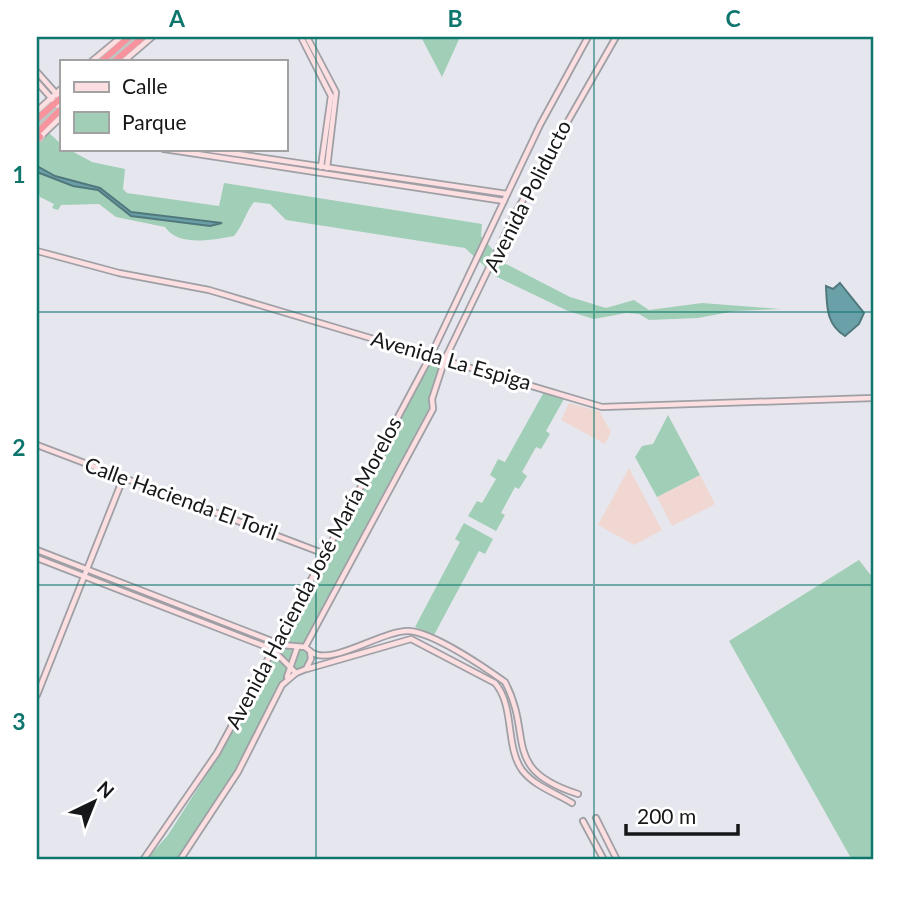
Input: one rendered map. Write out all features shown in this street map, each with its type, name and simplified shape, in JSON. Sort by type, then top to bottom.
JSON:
[{"type":"highway","points":[[103,60],[129,37]]},
{"type":"highway","points":[[116,60],[143,37]]},
{"type":"highway","points":[[37,119],[57,98]]},
{"type":"highway","points":[[37,137],[60,110]]},
{"type":"street","points":[[93,60],[121,37]]},
{"type":"street","points":[[125,60],[152,37]]},
{"type":"street","points":[[301,37],[331,96],[324,169]]},
{"type":"street","points":[[307,37],[336,92],[324,169]]},
{"type":"street","name":"Avenida Poliducto","points":[[431,355],[490,237],[507,194],[588,37]]},
{"type":"street","name":"Avenida Poliducto","points":[[445,359],[532,182],[616,37]]},
{"type":"street","points":[[37,72],[57,98]]},
{"type":"street","points":[[37,82],[57,98]]},
{"type":"street","points":[[37,111],[57,98]]},
{"type":"street","points":[[37,137],[60,118]]},
{"type":"street","points":[[172,150],[507,194]]},
{"type":"street","points":[[210,150],[504,201]]},
{"type":"street","name":"Avenida La Espiga","points":[[37,251],[119,273],[209,290],[602,407],[873,398]]},
{"type":"street","name":"Avenida Hacienda José María Morelos","points":[[143,860],[194,790],[325,554],[431,355]]},
{"type":"street","name":"Avenida Hacienda José María Morelos","points":[[305,646],[433,409],[432,399],[445,359]]},
{"type":"street","name":"Calle Hacienda El Toril","points":[[37,445],[325,554]]},
{"type":"street","points":[[37,695],[124,477]]},
{"type":"street","points":[[37,550],[276,643],[297,648],[305,646],[310,652],[326,657],[387,635],[412,631],[505,682],[528,766],[540,777],[578,794]]},
{"type":"street","points":[[37,558],[272,649],[296,673],[405,639],[416,640],[498,687],[520,768],[534,782],[572,803]]},
{"type":"street","name":"Avenida Hacienda José María Morelos","points":[[180,860],[238,772],[287,678],[297,648]]},
{"type":"street","points":[[306,670],[310,663],[310,652]]},
{"type":"street","points":[[447,657],[469,660]]},
{"type":"street","name":"Avenida Hacienda José María Morelos","points":[[287,678],[296,673]]},
{"type":"street","points":[[596,818],[617,860]]},
{"type":"street","points":[[583,821],[604,860]]},
{"type":"shaded area","points":[[569,403],[599,411],[611,432],[605,444],[561,420]]},
{"type":"shaded area","points":[[629,468],[662,530],[634,545],[598,525]]},
{"type":"shaded area","points":[[700,475],[715,504],[672,526],[657,497]]},
{"type":"green space","points":[[421,37],[460,37],[442,77]]},
{"type":"green space","points":[[48,132],[60,143],[60,150],[70,150],[92,162],[125,169],[123,189],[127,193],[219,206],[224,183],[482,224],[481,236],[504,263],[570,297],[606,308],[634,300],[649,310],[702,303],[781,309],[735,311],[698,318],[649,320],[639,314],[626,313],[594,319],[568,311],[495,276],[465,248],[286,220],[270,204],[254,202],[234,236],[187,240],[171,233],[165,227],[116,217],[99,204],[61,205],[58,210],[52,208],[54,204],[40,197],[37,187],[37,145]]},
{"type":"green space","points":[[433,359],[442,362],[428,410],[304,642],[304,649],[311,657],[309,667],[298,671],[293,668],[287,673],[234,772],[176,860],[146,860],[168,835],[214,763]]},
{"type":"green space","points":[[544,392],[564,399],[546,431],[550,434],[541,449],[536,447],[522,472],[527,476],[519,489],[515,487],[501,513],[505,515],[496,531],[468,516],[477,501],[482,503],[496,479],[490,475],[498,459],[505,462]]},
{"type":"green space","points":[[668,415],[700,475],[657,497],[635,457],[642,446],[653,444]]},
{"type":"green space","points":[[464,523],[493,539],[485,554],[479,551],[434,635],[415,627],[460,542],[455,539]]},
{"type":"green space","points":[[859,560],[873,578],[873,860],[852,860],[729,641]]},
{"type":"water","points":[[37,166],[55,176],[100,188],[131,212],[222,223],[210,226],[131,216],[98,190],[73,186],[37,172]]},
{"type":"water","points":[[840,283],[864,313],[859,324],[845,336],[834,326],[827,301],[826,286],[833,289]]}]
